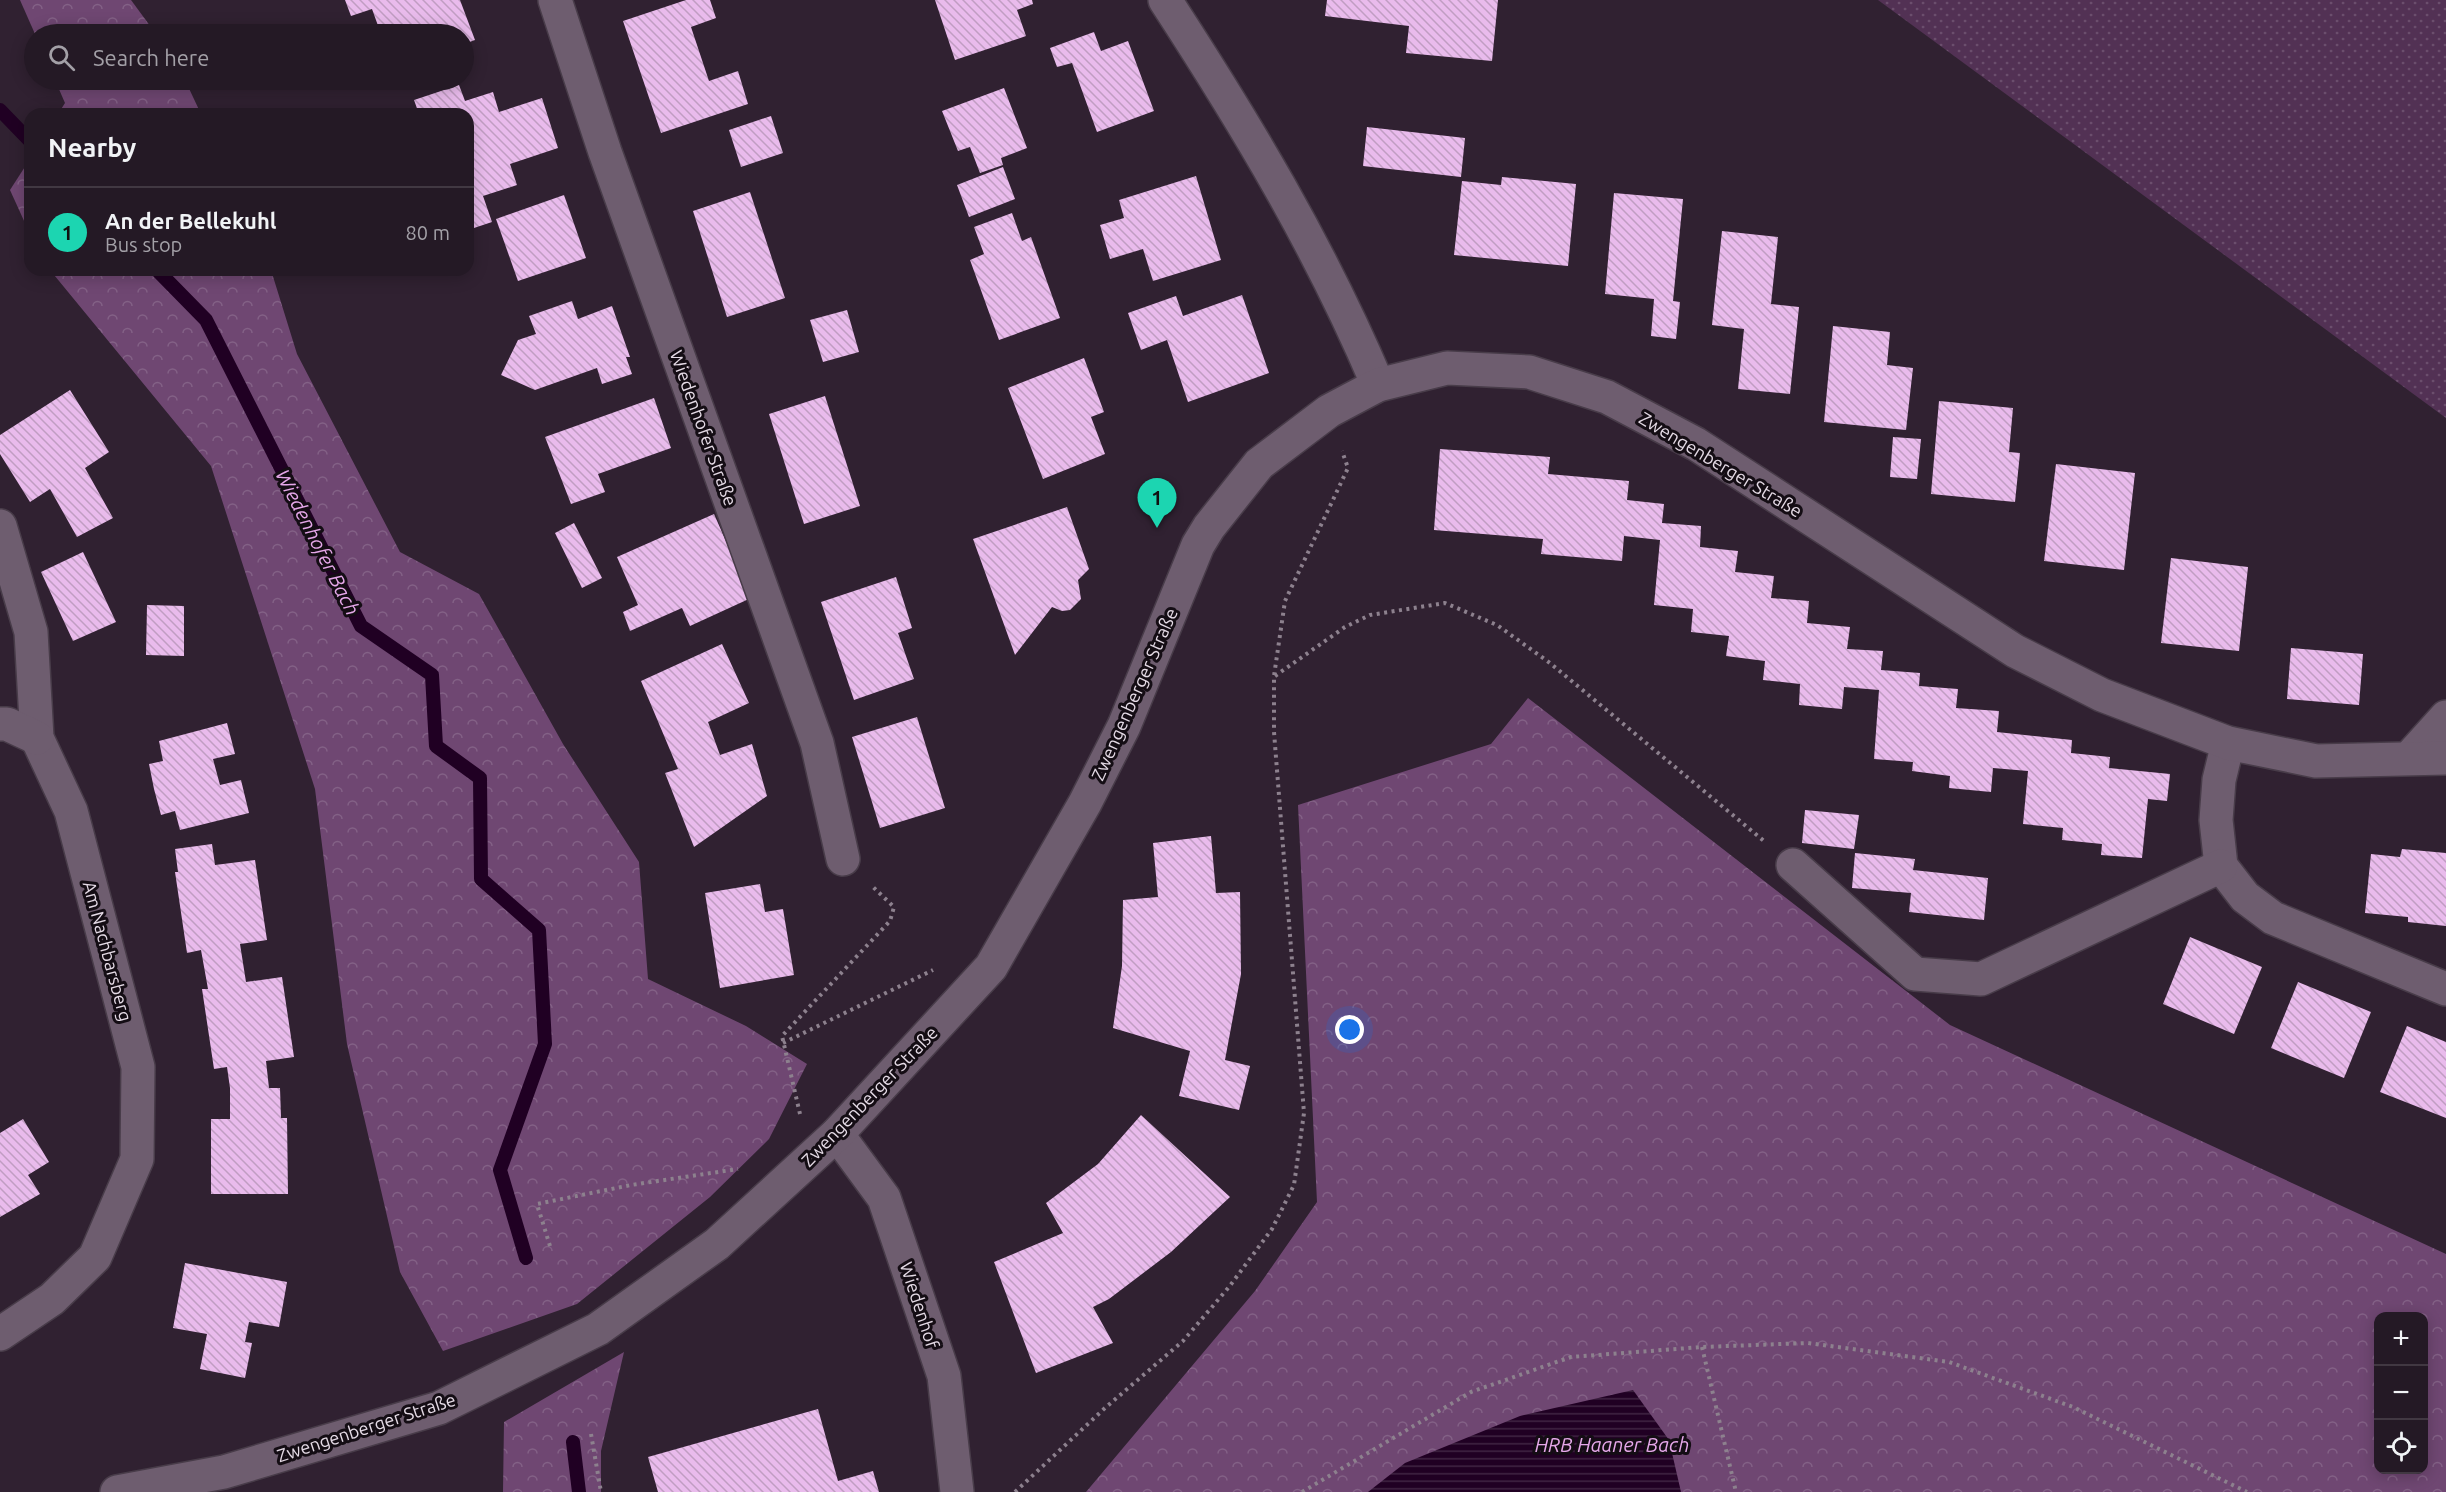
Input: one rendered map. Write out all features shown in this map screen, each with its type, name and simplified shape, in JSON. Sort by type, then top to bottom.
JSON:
[{"type":"street","name":"Wiedenhofer Straße","points":[[555,0],[609,163],[817,743],[843,859]]},
{"type":"street","points":[[1165,0],[1242,119],[1315,250],[1346,311],[1377,385]]},
{"type":"street","name":"Zwengenberger Straße","points":[[117,1492],[224,1472],[439,1408],[598,1329],[717,1244],[826,1144],[991,967],[1085,803],[1124,726],[1198,545],[1209,527],[1259,464],[1329,411],[1377,385],[1447,368],[1529,372],[1607,397],[1695,444],[2015,651],[2102,695],[2228,743],[2316,761],[2446,758]]},
{"type":"street","name":"Am Nachbarsberg","points":[[0,526],[31,632],[37,738],[71,811],[138,1067],[137,1159],[94,1257],[52,1299],[0,1334]]},
{"type":"street","points":[[2409,758],[2446,717]]},
{"type":"street","points":[[0,724],[7,724],[37,738]]},
{"type":"street","points":[[2228,743],[2219,780],[2217,820],[2221,866],[2245,897],[2273,918],[2446,989]]},
{"type":"street","points":[[1793,865],[1915,974],[1981,979],[2221,866]]},
{"type":"street","name":"Wiedenhof","points":[[826,1144],[884,1198],[944,1376],[957,1492]]},
{"type":"path","points":[[1015,1492],[1105,1408],[1182,1341],[1229,1287],[1272,1229],[1294,1185],[1304,1113],[1274,732],[1274,676],[1285,601],[1348,468],[1329,411]]},
{"type":"path","points":[[1274,676],[1345,627],[1370,615],[1445,603],[1497,625],[1550,663],[1793,865]]},
{"type":"path","points":[[826,1144],[806,1138],[782,1036],[890,921],[894,907],[843,859]]},
{"type":"path","points":[[783,1044],[936,968],[991,967]]},
{"type":"path","points":[[550,1246],[537,1204],[631,1185],[767,1165],[784,1182]]},
{"type":"path","points":[[1302,1492],[1471,1392],[1571,1357],[1702,1347],[1808,1344],[1948,1362],[2073,1407],[2247,1492]]},
{"type":"path","points":[[1702,1347],[1736,1492]]},
{"type":"path","points":[[591,1434],[602,1492]]},
{"type":"shaded area","points":[[1878,0],[2446,0],[2446,418]]},
{"type":"green space","points":[[20,0],[131,0],[149,24],[31,24]]},
{"type":"green space","points":[[59,90],[190,90],[198,108],[62,108],[65,103]]},
{"type":"green space","points":[[24,168],[24,221],[10,190]]},
{"type":"green space","points":[[55,276],[273,276],[297,354],[400,552],[479,594],[563,744],[639,862],[648,979],[746,1026],[807,1064],[769,1139],[710,1197],[577,1304],[443,1351],[400,1272],[347,1044],[315,789],[211,466]]},
{"type":"green space","points":[[1528,698],[1950,1025],[2446,1254],[2446,1492],[1086,1492],[1255,1291],[1317,1202],[1298,805],[1491,744]]},
{"type":"green space","points":[[624,1352],[601,1451],[601,1492],[503,1492],[504,1422]]},
{"type":"water","name":"HRB Haaner Bach","points":[[1633,1390],[1669,1440],[1681,1492],[1368,1492],[1405,1463],[1520,1416]]},
{"type":"building","points":[[345,0],[460,0],[469,24],[377,24],[372,9],[351,16]]},
{"type":"building","points":[[686,0],[710,0],[716,18],[691,27],[709,81],[738,71],[748,104],[661,133],[623,21]]},
{"type":"building","points":[[935,0],[1032,0],[1033,4],[1017,10],[1026,36],[955,60]]},
{"type":"building","points":[[1327,0],[1498,0],[1492,61],[1406,53],[1409,26],[1325,16]]},
{"type":"building","points":[[1094,32],[1101,51],[1128,41],[1154,111],[1097,132],[1072,63],[1057,67],[1050,48]]},
{"type":"building","points":[[1004,88],[1027,148],[1001,158],[1003,165],[980,173],[970,147],[958,151],[942,111]]},
{"type":"building","points":[[444,90],[461,90],[465,101],[493,92],[499,112],[542,98],[558,148],[510,164],[517,185],[483,196],[492,222],[474,228],[474,108],[417,108],[414,100]]},
{"type":"building","points":[[771,116],[783,153],[741,167],[729,130]]},
{"type":"building","points":[[1367,127],[1465,138],[1461,177],[1363,166]]},
{"type":"building","points":[[1003,167],[1015,199],[969,217],[957,185]]},
{"type":"building","points":[[1196,176],[1221,260],[1153,281],[1143,249],[1110,259],[1100,225],[1124,218],[1119,200]]},
{"type":"building","points":[[1502,177],[1576,184],[1568,266],[1454,255],[1462,181],[1501,185]]},
{"type":"building","points":[[750,192],[785,298],[727,317],[693,211]]},
{"type":"building","points":[[1614,193],[1683,199],[1673,301],[1680,302],[1676,339],[1651,336],[1654,299],[1605,294]]},
{"type":"building","points":[[564,195],[586,258],[518,281],[496,219]]},
{"type":"building","points":[[1012,213],[1022,241],[1031,237],[1060,318],[999,340],[970,260],[984,254],[974,227]]},
{"type":"building","points":[[1722,231],[1778,237],[1771,304],[1799,307],[1790,394],[1738,389],[1744,329],[1712,325]]},
{"type":"building","points":[[1242,295],[1269,373],[1188,402],[1167,340],[1141,350],[1128,313],[1176,296],[1183,316]]},
{"type":"building","points":[[572,301],[578,319],[612,306],[630,357],[626,357],[632,374],[602,384],[597,368],[535,390],[501,375],[518,340],[536,334],[529,316]]},
{"type":"building","points":[[847,310],[859,352],[823,362],[810,320]]},
{"type":"building","points":[[1833,326],[1890,332],[1887,365],[1913,368],[1906,430],[1824,422]]},
{"type":"building","points":[[1084,358],[1104,412],[1091,417],[1105,454],[1043,479],[1008,388]]},
{"type":"building","points":[[70,390],[109,452],[85,468],[113,518],[77,537],[50,489],[30,502],[0,454],[0,435]]},
{"type":"building","points":[[825,396],[860,506],[804,524],[769,414]]},
{"type":"building","points":[[654,398],[671,448],[598,474],[605,492],[571,504],[545,437]]},
{"type":"building","points":[[1939,401],[2013,408],[2009,452],[2020,453],[2015,502],[1931,494]]},
{"type":"building","points":[[1893,437],[1921,439],[1917,479],[1890,477]]},
{"type":"building","points":[[1440,449],[1550,457],[1548,474],[1629,481],[1627,500],[1664,504],[1662,523],[1701,526],[1700,547],[1738,551],[1735,572],[1774,576],[1771,598],[1809,601],[1807,623],[1850,627],[1847,649],[1883,651],[1881,670],[1920,673],[1919,686],[1958,689],[1956,708],[1999,711],[1997,732],[2072,740],[2071,753],[2110,757],[2109,768],[2170,774],[2167,801],[2148,799],[2142,858],[2101,855],[2102,844],[2062,840],[2063,828],[2023,824],[2028,771],[1993,768],[1991,792],[1949,788],[1950,776],[1912,771],[1913,762],[1874,759],[1879,690],[1844,687],[1842,709],[1799,705],[1800,684],[1763,680],[1765,661],[1726,656],[1729,636],[1691,632],[1693,609],[1654,605],[1660,540],[1624,536],[1622,561],[1541,554],[1543,539],[1434,530]]},
{"type":"building","points":[[2056,464],[2135,473],[2124,570],[2044,561]]},
{"type":"building","points":[[1067,507],[1089,569],[1078,580],[1081,599],[1070,610],[1062,611],[1052,607],[1015,655],[973,539]]},
{"type":"building","points":[[714,514],[751,598],[690,626],[682,608],[630,631],[623,612],[638,605],[617,557]]},
{"type":"building","points":[[574,523],[602,578],[582,588],[555,533]]},
{"type":"building","points":[[83,552],[116,622],[73,641],[41,572]]},
{"type":"building","points":[[2171,558],[2248,567],[2239,651],[2161,643]]},
{"type":"building","points":[[896,577],[912,628],[898,633],[914,679],[854,700],[821,602]]},
{"type":"building","points":[[147,605],[184,606],[184,656],[146,655]]},
{"type":"building","points":[[722,644],[749,703],[708,722],[720,755],[752,744],[767,796],[694,847],[665,773],[678,769],[641,681]]},
{"type":"building","points":[[2291,648],[2363,654],[2359,705],[2287,699]]},
{"type":"building","points":[[917,717],[945,808],[880,828],[852,737]]},
{"type":"building","points":[[227,723],[235,754],[213,759],[220,785],[241,780],[249,813],[180,830],[175,811],[161,815],[154,789],[149,764],[163,761],[159,741]]},
{"type":"building","points":[[1805,810],[1859,815],[1854,849],[1802,843]]},
{"type":"building","points":[[1211,836],[1216,893],[1240,892],[1241,974],[1225,1060],[1250,1066],[1239,1110],[1179,1096],[1190,1051],[1113,1028],[1122,966],[1123,900],[1158,897],[1153,843]]},
{"type":"building","points":[[212,844],[215,865],[255,860],[267,940],[240,944],[246,982],[282,977],[294,1057],[266,1061],[269,1088],[280,1088],[281,1118],[287,1118],[288,1194],[211,1194],[211,1119],[230,1119],[230,1088],[227,1067],[214,1069],[202,989],[208,989],[201,950],[187,953],[175,872],[178,872],[175,849]]},
{"type":"building","points":[[2402,849],[2446,853],[2446,926],[2408,922],[2408,917],[2365,913],[2371,854],[2400,857]]},
{"type":"building","points":[[1855,853],[1915,859],[1913,870],[1988,878],[1984,920],[1909,912],[1911,893],[1852,888]]},
{"type":"building","points":[[760,884],[765,912],[783,909],[794,975],[720,988],[705,893]]},
{"type":"building","points":[[2190,937],[2262,967],[2234,1034],[2163,1004]]},
{"type":"building","points":[[2298,982],[2371,1012],[2344,1078],[2271,1048]]},
{"type":"building","points":[[2407,1026],[2446,1042],[2446,1118],[2380,1092]]},
{"type":"building","points":[[1141,1115],[1230,1197],[1171,1252],[1109,1299],[1093,1307],[1113,1343],[1036,1373],[994,1262],[1063,1233],[1046,1203],[1098,1164]]},
{"type":"building","points":[[23,1119],[49,1162],[28,1175],[40,1194],[0,1217],[0,1133]]},
{"type":"building","points":[[185,1263],[287,1282],[279,1327],[249,1322],[245,1342],[252,1343],[245,1378],[200,1369],[207,1334],[173,1328]]},
{"type":"building","points":[[818,1409],[838,1481],[873,1471],[879,1492],[658,1492],[648,1457]]},
{"type":"waterway","name":"Wiedenhofer Bach","points":[[0,110],[24,135]]},
{"type":"waterway","name":"Wiedenhofer Bach","points":[[163,276],[206,320],[361,626],[432,675],[436,746],[480,778],[481,879],[539,930],[545,1044],[500,1170],[526,1258]]},
{"type":"waterway","name":"Wiedenhofer Bach","points":[[573,1442],[579,1492]]},
{"type":"place","name":"An der Bellekuhl","points":[[1157,528]]}]
